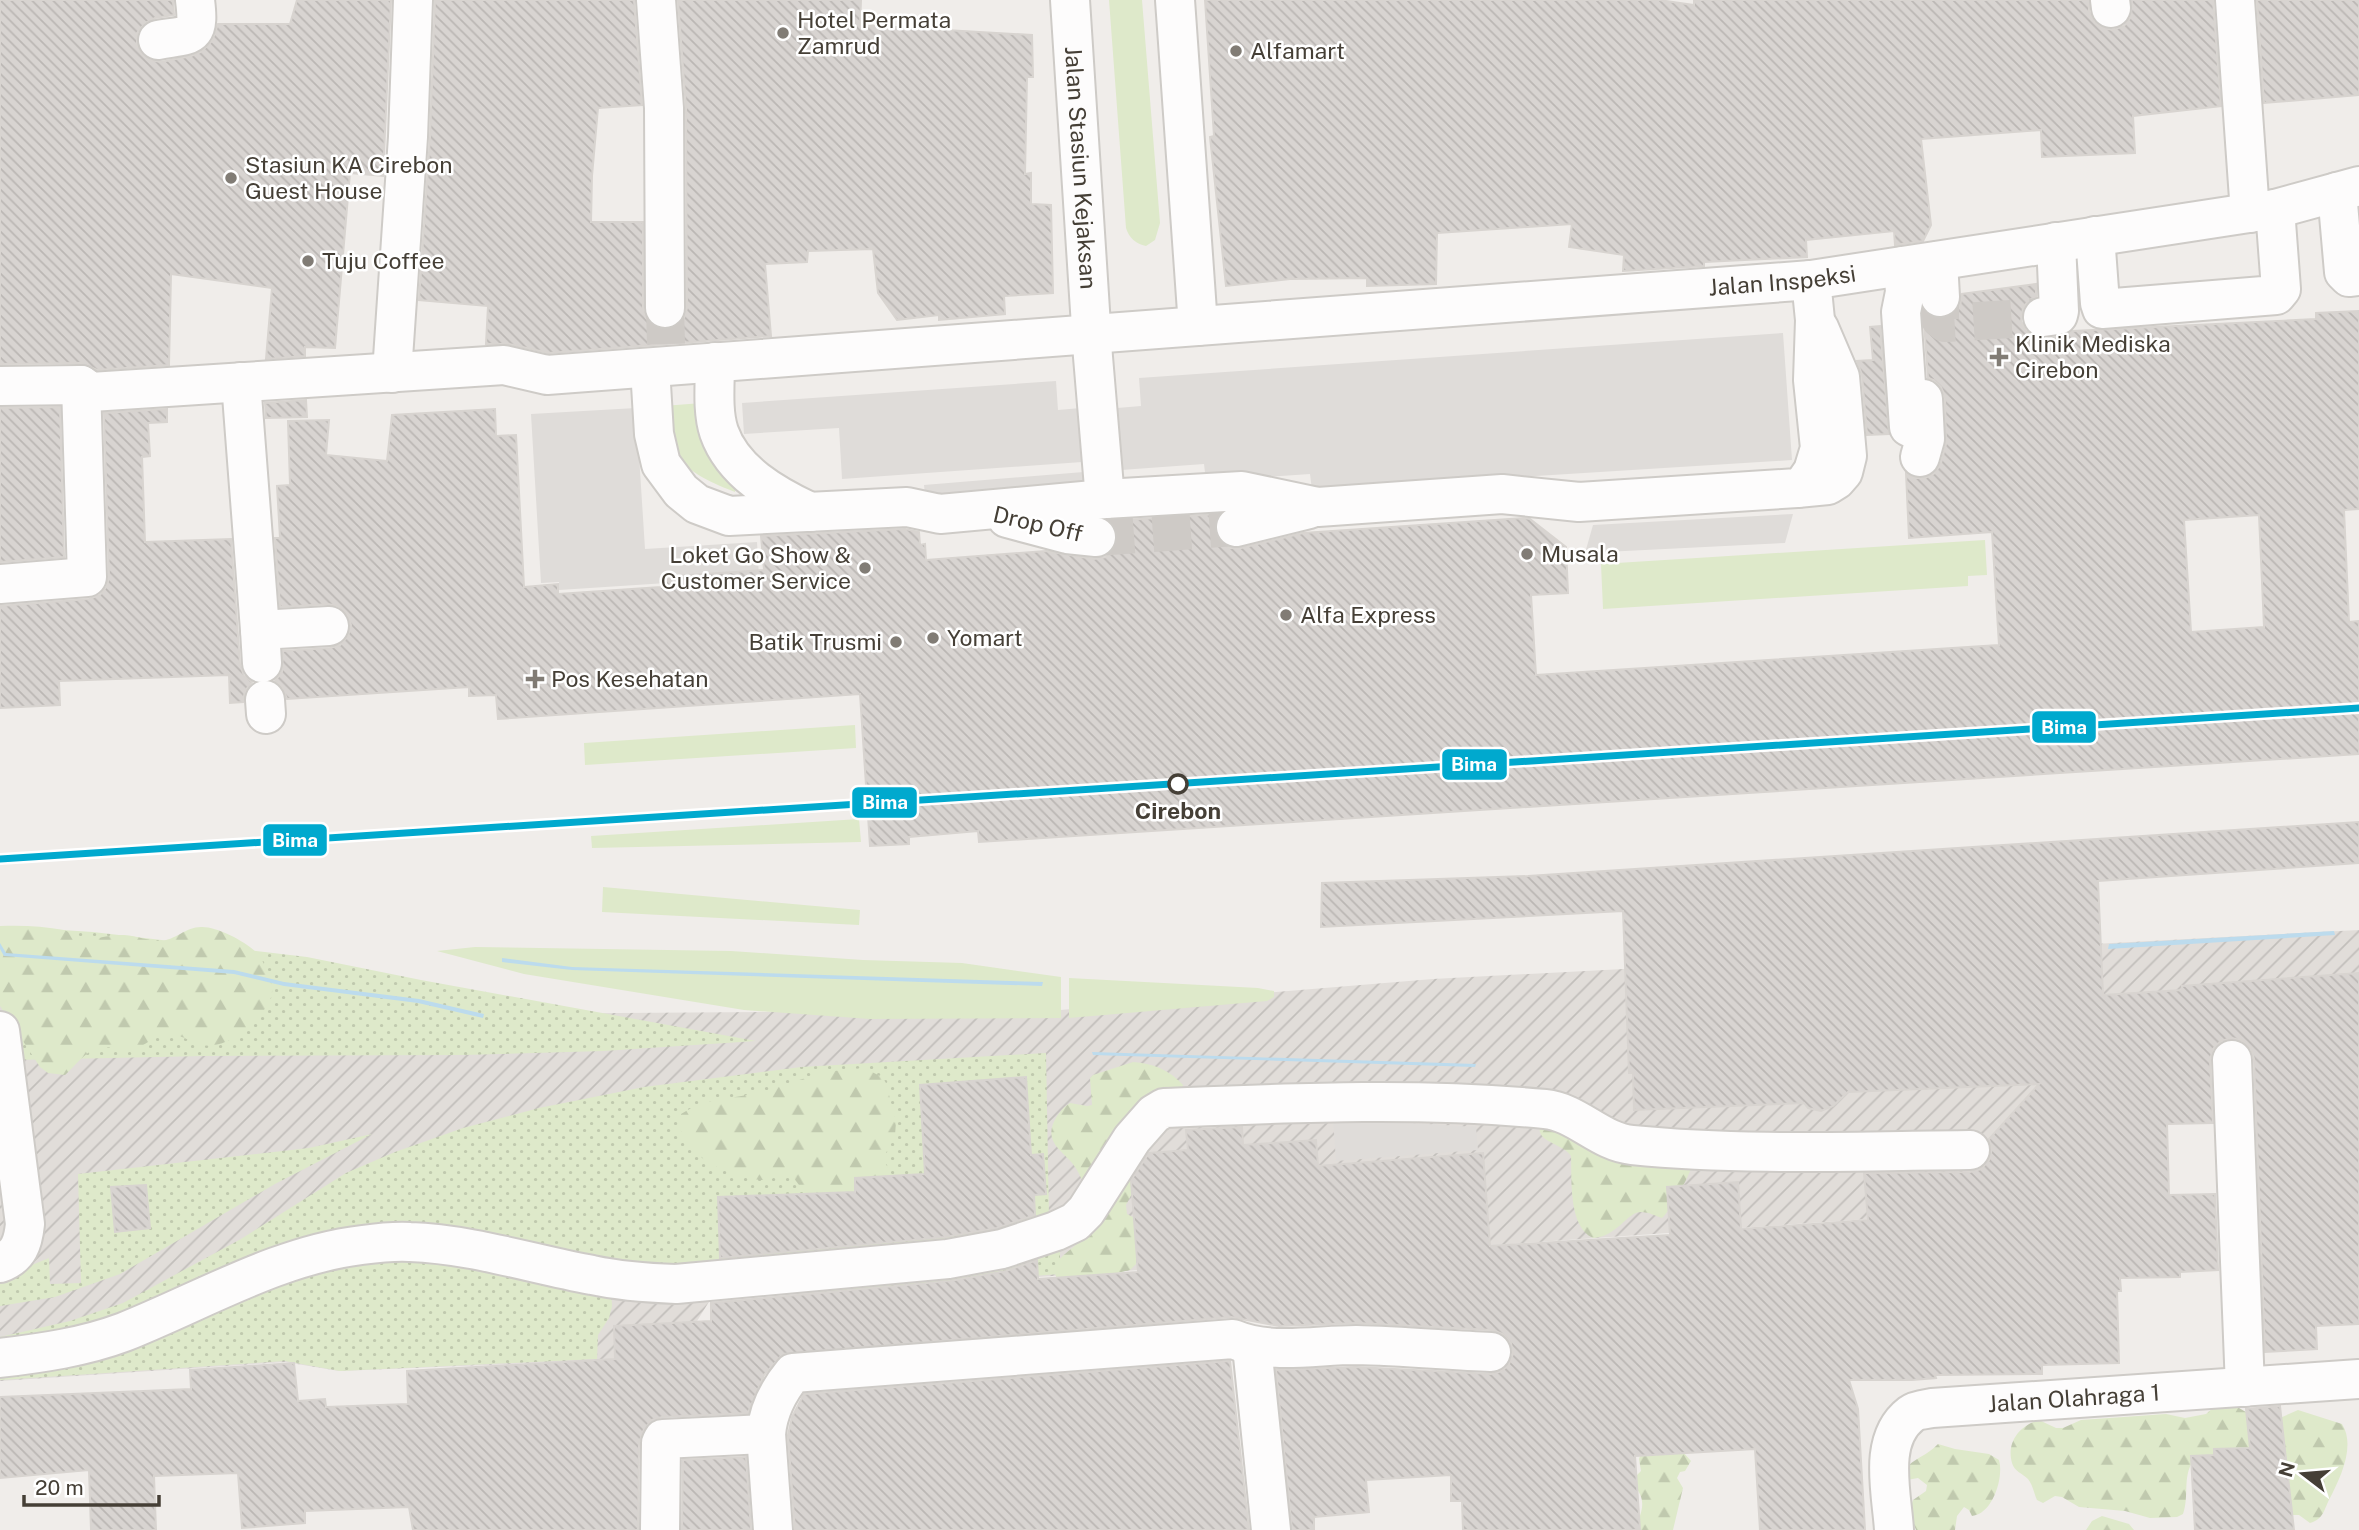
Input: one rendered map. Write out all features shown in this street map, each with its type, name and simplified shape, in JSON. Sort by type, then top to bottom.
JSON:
[{"type":"street","points":[[158,40],[188,35],[196,28],[198,22],[195,0]]},
{"type":"street","points":[[392,373],[408,137],[413,0]]},
{"type":"street","points":[[656,0],[664,108],[662,347],[654,434],[661,464],[681,491],[697,504],[729,516],[907,507],[940,514],[1105,499],[1242,491],[1318,507]]},
{"type":"street","name":"Jalan Stasiun Kejaksan","points":[[1070,0],[1105,499]]},
{"type":"street","points":[[1175,0],[1198,326]]},
{"type":"street","points":[[2095,236],[2102,309],[2276,295],[2281,289],[2262,211],[2235,0]]},
{"type":"street","points":[[2348,189],[2344,272],[2349,277],[2359,276]]},
{"type":"street","name":"Jalan Inspeksi","points":[[0,386],[81,385],[91,391],[504,365],[547,375],[662,347],[715,362],[1811,279],[1921,297],[2056,242],[2262,211],[2348,189]]},
{"type":"street","points":[[2043,317],[2058,315],[2059,311],[2056,242]]},
{"type":"street","points":[[1236,527],[1318,507],[1502,494],[1579,502],[1797,488],[1808,479],[1819,456],[1813,380],[1815,320],[1811,279]]},
{"type":"street","points":[[1921,297],[1925,439],[1920,457],[1912,438],[1901,312],[1921,297]]},
{"type":"street","points":[[715,362],[717,422],[726,450],[743,469],[768,489],[810,512]]},
{"type":"street","points":[[241,382],[263,677],[329,626]]},
{"type":"street","points":[[0,584],[87,578],[81,385]]},
{"type":"street","name":"Drop Off","points":[[981,511],[1067,534],[1096,537]]},
{"type":"street","points":[[0,1031],[9,1177],[25,1224],[23,1241],[13,1256],[0,1263]]},
{"type":"street","points":[[2232,1060],[2245,1387]]},
{"type":"street","points":[[0,1358],[55,1351],[121,1333],[271,1269],[315,1254],[360,1245],[408,1241],[468,1248],[593,1276],[631,1282],[676,1284],[948,1259],[1002,1249],[1075,1222],[1086,1211],[1132,1139],[1154,1114],[1164,1108],[1316,1101],[1505,1107],[1558,1111],[1628,1145],[1736,1151],[1970,1150]]},
{"type":"street","points":[[773,1530],[767,1421],[782,1386],[793,1373],[1233,1339],[1249,1346],[1356,1345],[1491,1352]]},
{"type":"street","points":[[1249,1346],[1254,1356],[1271,1530]]},
{"type":"street","name":"Jalan Olahraga 1","points":[[1894,1530],[1889,1453],[1896,1431],[1913,1412],[1933,1408],[2359,1379]]},
{"type":"street","points":[[660,1530],[663,1438],[766,1434]]},
{"type":"shaded area","points":[[1783,333],[1792,460],[1312,490],[1310,474],[1206,481],[1204,464],[1121,470],[1117,408],[1141,406],[1139,378]]},
{"type":"shaded area","points":[[1056,381],[1058,410],[1092,407],[1096,461],[842,479],[839,428],[744,434],[742,403]]},
{"type":"shaded area","points":[[636,408],[645,549],[757,542],[759,577],[559,590],[559,582],[541,583],[531,414]]},
{"type":"shaded area","points":[[1096,471],[1098,488],[926,503],[924,485]]},
{"type":"shaded area","points":[[1793,514],[1785,543],[1585,553],[1593,525]]},
{"type":"shaded area","points":[[2359,930],[2359,1021],[2112,1054],[1975,1208],[1868,1219],[710,1300],[675,1357],[339,1371],[285,1362],[0,1381],[0,934],[484,1014],[1060,1010],[1433,979]]},
{"type":"shaded area","points":[[1333,1118],[1476,1127],[1478,1150],[1336,1161]]},
{"type":"green space","points":[[1109,0],[1142,0],[1160,223],[1155,240],[1146,246],[1133,240],[1126,228]]},
{"type":"green space","points":[[702,403],[724,475],[735,492],[686,467],[673,450],[663,406]]},
{"type":"green space","points":[[1985,540],[1987,575],[1968,576],[1968,586],[1603,609],[1601,564]]},
{"type":"green space","points":[[855,725],[856,748],[585,765],[584,743]]},
{"type":"green space","points":[[859,819],[861,842],[592,848],[591,836]]},
{"type":"green space","points":[[603,887],[860,910],[859,925],[602,912]]},
{"type":"green space","points":[[0,926],[93,932],[307,957],[756,1041],[603,1051],[464,1055],[15,1060],[0,958]]},
{"type":"green space","points":[[0,926],[56,929],[82,939],[124,935],[161,941],[196,928],[216,929],[242,942],[261,958],[272,994],[265,1009],[252,1024],[222,1043],[206,1045],[166,1034],[133,1050],[97,1048],[84,1056],[65,1075],[48,1073],[40,1067],[0,1006]]},
{"type":"green space","points":[[475,947],[731,951],[863,960],[962,963],[1061,977],[1061,1018],[870,1019],[744,1010],[524,974],[437,951]]},
{"type":"green space","points":[[1069,978],[1258,988],[1274,991],[1274,997],[1267,1001],[1069,1018]]},
{"type":"green space","points":[[1046,1053],[1049,1217],[936,1245],[691,1274],[459,1237],[0,1351],[0,1337],[70,1321],[123,1303],[241,1239],[346,1173],[463,1128],[539,1108],[644,1087],[801,1067]]},
{"type":"green space","points":[[1133,1062],[1160,1068],[1183,1085],[1182,1093],[1137,1157],[1140,1178],[1126,1205],[1127,1214],[1142,1222],[1136,1264],[1130,1270],[1061,1286],[1056,1277],[1057,1264],[1083,1237],[1093,1211],[1077,1170],[1052,1138],[1053,1124],[1060,1112],[1070,1103],[1092,1105],[1090,1078],[1093,1075]]},
{"type":"green space","points":[[864,1068],[882,1077],[886,1083],[896,1122],[895,1135],[883,1159],[896,1182],[817,1209],[793,1177],[751,1179],[714,1166],[693,1150],[681,1131],[681,1114],[700,1103],[759,1093],[824,1072]]},
{"type":"green space","points":[[1543,1120],[1691,1168],[1690,1172],[1662,1218],[1636,1213],[1609,1234],[1593,1238],[1579,1224],[1575,1213],[1571,1156],[1543,1137],[1540,1127]]},
{"type":"green space","points":[[372,1134],[275,1184],[120,1274],[55,1297],[0,1306],[0,1278],[49,1258],[50,1284],[81,1283],[78,1174],[309,1148]]},
{"type":"green space","points":[[1060,1242],[1060,1274],[709,1300]]},
{"type":"green space","points":[[422,1253],[611,1289],[612,1306],[609,1318],[598,1335],[597,1359],[340,1371],[285,1361],[0,1380],[0,1368],[268,1281]]},
{"type":"green space","points":[[2221,1401],[2234,1405],[2266,1424],[2298,1410],[2342,1424],[2347,1442],[2345,1462],[2325,1510],[2318,1519],[2310,1523],[2299,1515],[2286,1515],[2196,1457],[2187,1477],[2183,1514],[2177,1517],[2150,1518],[2125,1511],[2079,1507],[2055,1496],[2043,1503],[2037,1500],[2030,1481],[2012,1463],[2013,1441],[2021,1430],[2032,1422],[2039,1420],[2056,1428],[2063,1428],[2081,1420],[2166,1414],[2185,1418],[2206,1414]]},
{"type":"green space","points":[[1938,1444],[1989,1454],[1999,1460],[1998,1485],[1991,1502],[1979,1514],[1972,1516],[1964,1507],[1957,1516],[1955,1530],[1916,1530],[1909,1512],[1913,1500],[1926,1491],[1927,1485],[1918,1478],[1907,1480],[1903,1471]]},
{"type":"green space","points":[[1683,1452],[1691,1461],[1677,1478],[1683,1488],[1673,1530],[1634,1530],[1642,1501],[1632,1480],[1641,1471],[1641,1453]]},
{"type":"green space","points":[[2102,1516],[2129,1524],[2134,1530],[2086,1530],[2092,1521]]},
{"type":"water","points":[[2334,931],[2335,935],[2108,949],[2109,944]]},
{"type":"water","points":[[0,943],[6,953],[234,970],[284,982],[419,999],[484,1014],[483,1018],[418,1003],[284,986],[234,974],[4,956]]},
{"type":"water","points":[[502,958],[572,967],[1043,982],[1042,986],[572,970],[502,962]]},
{"type":"water","points":[[1092,1052],[1476,1064],[1475,1067],[1093,1055]]},
{"type":"building","points":[[0,0],[173,0],[174,15],[155,18],[145,23],[137,33],[137,44],[141,53],[150,60],[161,62],[201,52],[212,41],[218,24],[290,24],[297,0],[391,0],[383,176],[350,173],[335,348],[305,347],[305,356],[266,359],[272,288],[171,274],[169,365],[97,370],[81,363],[0,364]]},
{"type":"building","points":[[435,0],[634,0],[642,105],[598,108],[591,222],[643,222],[643,309],[646,318],[654,327],[664,330],[677,326],[684,318],[687,308],[686,108],[678,0],[861,0],[860,25],[1032,35],[1033,77],[1027,77],[1025,174],[1031,173],[1031,204],[1051,205],[1053,293],[1004,296],[1005,314],[939,320],[939,315],[897,320],[878,293],[873,249],[808,251],[807,262],[765,264],[771,336],[549,353],[509,344],[486,344],[488,306],[419,300],[430,138]]},
{"type":"building","points":[[1205,0],[1659,0],[1694,5],[1694,0],[2089,0],[2089,11],[2094,22],[2113,30],[2124,26],[2131,17],[2132,0],[2213,0],[2221,106],[2133,116],[2135,153],[2042,157],[2041,130],[1921,139],[1931,225],[1923,241],[1895,245],[1894,231],[1806,240],[1807,257],[1704,262],[1704,266],[1623,271],[1624,255],[1569,247],[1572,224],[1437,233],[1436,284],[1367,286],[1367,278],[1290,279],[1226,286],[1210,137],[1214,136]]},
{"type":"building","points":[[2257,0],[2359,0],[2359,95],[2264,103]]},
{"type":"building","points":[[2036,284],[2036,297],[2029,300],[2023,308],[2021,321],[2026,331],[2045,339],[2061,337],[2072,331],[2316,319],[2316,313],[2359,311],[2359,509],[2344,510],[2349,622],[2359,621],[2359,754],[979,842],[978,831],[909,837],[909,844],[870,846],[860,694],[498,719],[496,695],[469,696],[469,687],[287,699],[283,688],[275,681],[282,672],[283,651],[340,645],[348,636],[351,625],[348,615],[338,606],[328,604],[280,607],[275,538],[280,538],[277,486],[290,485],[288,421],[329,420],[326,455],[387,461],[392,415],[495,409],[496,436],[516,435],[524,587],[558,584],[558,594],[661,587],[661,577],[764,570],[761,536],[905,529],[919,532],[920,545],[925,544],[926,560],[1046,551],[1094,559],[1106,557],[1114,549],[1118,539],[1116,529],[1110,521],[1219,514],[1215,522],[1215,532],[1220,542],[1229,548],[1241,548],[1303,533],[1524,518],[1530,519],[1566,547],[1568,593],[1531,595],[1536,675],[1999,645],[1992,532],[1909,538],[1906,473],[1915,478],[1925,478],[1935,473],[1946,444],[1945,397],[1941,387],[1928,378],[1924,322],[1928,321],[1928,315],[1941,319],[1951,316],[1960,306],[1962,294]],"holes":[[[2259,515],[2264,627],[2191,632],[2184,520]]]},
{"type":"building","points":[[1880,326],[1889,434],[1867,435],[1862,375],[1857,361],[1873,360],[1870,327]]},
{"type":"building","points":[[306,400],[307,417],[266,418],[265,403]]},
{"type":"building","points":[[60,407],[64,557],[0,562],[0,408]]},
{"type":"building","points":[[167,409],[167,422],[148,423],[150,456],[142,457],[145,542],[231,539],[240,664],[244,676],[252,682],[245,691],[243,702],[230,703],[229,675],[59,681],[60,705],[0,708],[0,606],[89,599],[100,595],[107,586],[109,576],[104,413]]},
{"type":"building","points":[[2359,822],[2359,863],[2098,881],[2103,995],[2182,990],[2182,986],[2359,973],[2359,1324],[2316,1326],[2317,1349],[2265,1352],[2254,1059],[2251,1049],[2243,1041],[2232,1038],[2221,1041],[2213,1049],[2210,1060],[2213,1123],[2167,1124],[2169,1195],[2215,1194],[2218,1270],[2180,1272],[2180,1277],[2120,1278],[2121,1291],[2117,1291],[2119,1363],[2042,1365],[2042,1374],[1935,1375],[1936,1378],[1912,1380],[1849,1380],[1858,1409],[1865,1530],[1760,1530],[1755,1449],[1635,1456],[1640,1530],[1463,1530],[1462,1501],[1451,1501],[1451,1475],[1366,1480],[1369,1512],[1314,1517],[1314,1530],[1292,1530],[1276,1370],[1356,1367],[1491,1374],[1502,1371],[1509,1364],[1513,1354],[1511,1343],[1503,1334],[1492,1330],[1357,1323],[1279,1326],[1231,1317],[783,1354],[764,1375],[748,1413],[662,1417],[652,1420],[644,1429],[639,1443],[638,1530],[413,1530],[409,1507],[305,1511],[305,1523],[242,1528],[238,1473],[154,1476],[156,1530],[91,1530],[89,1470],[0,1478],[0,1397],[191,1389],[190,1370],[294,1363],[298,1401],[325,1399],[326,1407],[408,1404],[407,1371],[615,1359],[614,1326],[711,1321],[711,1303],[950,1281],[1006,1271],[1037,1260],[1038,1279],[1138,1272],[1131,1180],[1149,1153],[1188,1150],[1186,1130],[1242,1127],[1243,1145],[1316,1140],[1318,1166],[1483,1153],[1490,1246],[1670,1235],[1667,1187],[1738,1182],[1741,1229],[1868,1220],[1864,1173],[1970,1172],[1981,1169],[1989,1160],[1992,1149],[1989,1139],[2039,1084],[1848,1092],[1833,1106],[1821,1111],[1808,1108],[1804,1103],[1634,1110],[1633,1073],[1629,1073],[1623,911],[1321,927],[1322,883],[1528,876]]},
{"type":"building","points":[[1026,1077],[1031,1155],[1043,1154],[1046,1194],[1034,1195],[1035,1215],[997,1228],[945,1237],[720,1258],[718,1197],[855,1192],[855,1178],[925,1174],[920,1085]]},
{"type":"building","points":[[146,1185],[150,1228],[115,1232],[111,1187]]},
{"type":"building","points":[[1230,1361],[1249,1530],[795,1530],[788,1435],[792,1417],[804,1394]]},
{"type":"building","points":[[2280,1406],[2294,1530],[2195,1530],[2191,1456],[2214,1455],[2214,1449],[2250,1448],[2246,1409]]},
{"type":"building","points":[[746,1457],[751,1530],[682,1530],[683,1460]]},
{"type":"tunnel","points":[[1940,297],[1940,319],[1945,323],[2043,317]]},
{"type":"tunnel","points":[[665,308],[666,344]]},
{"type":"tunnel","points":[[1096,537],[1236,527]]},
{"type":"transit line","name":"Bima","points":[[0,859],[2359,708]]},
{"type":"place","name":"Hotel Permata Zamrud","points":[[783,33]]},
{"type":"place","name":"Alfamart","points":[[1236,51]]},
{"type":"place","name":"Stasiun KA Cirebon Guest House","points":[[231,178]]},
{"type":"place","name":"Tuju Coffee","points":[[308,261]]},
{"type":"place","name":"Klinik Mediska Cirebon","points":[[1999,357]]},
{"type":"place","name":"Musala","points":[[1527,554]]},
{"type":"place","name":"Loket Go Show & Customer Service","points":[[865,568]]},
{"type":"place","name":"Alfa Express","points":[[1286,615]]},
{"type":"place","name":"Yomart","points":[[933,638]]},
{"type":"place","name":"Batik Trusmi","points":[[896,642]]},
{"type":"place","name":"Pos Kesehatan","points":[[535,679]]},
{"type":"place","name":"Cirebon","points":[[1178,784]]}]
